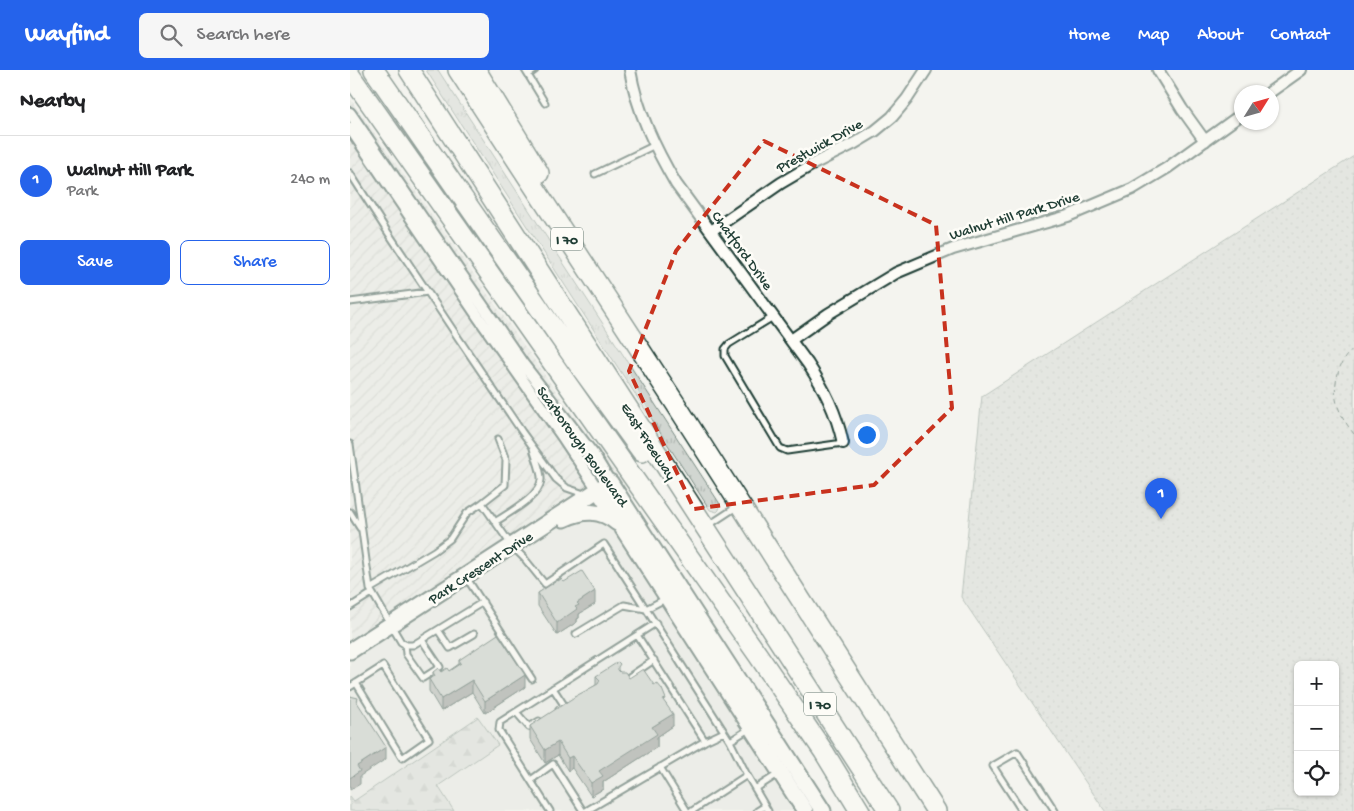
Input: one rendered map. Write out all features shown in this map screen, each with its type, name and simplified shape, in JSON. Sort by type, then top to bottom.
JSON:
[{"type":"highway","points":[[367,70],[377,91],[521,300],[646,497]]},
{"type":"highway","points":[[374,70],[582,371],[674,497],[706,528]]},
{"type":"highway","name":"East Freeway","points":[[409,70],[890,811]]},
{"type":"highway","name":"I 70","points":[[458,70],[677,406],[936,811]]},
{"type":"highway","points":[[476,70],[677,406]]},
{"type":"highway","points":[[350,75],[769,671],[824,752],[860,811]]},
{"type":"street","name":"Chatford Drive","points":[[630,70],[641,111],[655,145],[676,184],[817,378],[839,424],[842,443]]},
{"type":"street","name":"Prestwick Drive","points":[[711,232],[781,183],[875,131],[892,117],[916,87],[926,70]]},
{"type":"street","points":[[1158,70],[1182,109],[1205,141]]},
{"type":"street","points":[[1279,86],[1301,70]]},
{"type":"street","name":"Scarborough Boulevard","points":[[350,112],[523,364],[593,454],[599,489],[620,525],[805,811]]},
{"type":"street","name":"Walnut Hill Park Drive","points":[[791,340],[828,314],[896,274],[953,249],[1068,216],[1101,203],[1151,179],[1234,120]]},
{"type":"street","name":"Scarborough Boulevard","points":[[350,128],[457,286],[599,489],[680,590],[823,811]]},
{"type":"street","name":"Park Crescent Drive","points":[[350,651],[599,489]]},
{"type":"street","points":[[531,534],[582,512],[594,512],[604,515],[620,525]]},
{"type":"lane","points":[[535,70],[526,72],[545,103]]},
{"type":"lane","points":[[595,174],[655,145]]},
{"type":"lane","points":[[350,172],[385,228],[522,432],[561,484],[570,490],[599,489]]},
{"type":"lane","points":[[350,302],[428,292]]},
{"type":"lane","points":[[774,317],[729,344],[725,350],[725,356],[780,448],[787,451],[842,443]]},
{"type":"lane","points":[[350,607],[450,539],[467,513],[505,485],[506,460],[498,438]]},
{"type":"lane","points":[[350,444],[371,591],[390,625],[404,644],[406,654],[423,678],[440,667],[422,640]]},
{"type":"lane","points":[[495,522],[529,499],[538,490],[541,479],[532,445]]},
{"type":"lane","points":[[482,503],[512,546],[545,584],[604,544],[730,741],[767,808],[757,811]]},
{"type":"lane","points":[[706,528],[740,505]]},
{"type":"lane","points":[[350,512],[362,530]]},
{"type":"lane","points":[[466,576],[532,679]]},
{"type":"lane","points":[[576,634],[624,605],[646,610],[680,590]]},
{"type":"lane","points":[[404,644],[413,645],[483,602]]},
{"type":"lane","points":[[550,811],[499,730],[500,722],[656,623]]},
{"type":"lane","points":[[438,630],[450,648],[474,634]]},
{"type":"lane","points":[[637,635],[705,741]]},
{"type":"lane","points":[[622,681],[654,660]]},
{"type":"lane","points":[[350,687],[356,683],[383,666],[428,739],[402,758],[356,683]]},
{"type":"lane","points":[[553,688],[567,705],[557,710]]},
{"type":"lane","points":[[516,712],[528,727],[543,718]]},
{"type":"lane","points":[[730,741],[764,720]]},
{"type":"lane","points":[[530,780],[553,764],[584,811],[724,732]]},
{"type":"lane","points":[[1022,811],[993,766],[1017,752],[1055,811]]},
{"type":"lane","points":[[660,767],[687,811]]},
{"type":"lane","points":[[756,789],[780,772]]},
{"type":"lane","points":[[692,811],[748,776]]},
{"type":"path","points":[[1354,350],[1350,351],[1345,357],[1340,366],[1336,382],[1336,399],[1341,414],[1354,434]]},
{"type":"highlighted area","points":[[764,141],[936,225],[952,408],[874,485],[694,509],[629,371],[676,251]]},
{"type":"shaded area","points":[[350,98],[617,475],[350,642]]},
{"type":"shaded area","points":[[598,501],[797,811],[454,811],[438,786],[478,717],[354,802],[350,796],[350,661],[420,614]]},
{"type":"green space","points":[[426,70],[438,70],[720,504],[717,512],[710,510]]},
{"type":"green space","points":[[1354,156],[1354,811],[1105,811],[961,597],[982,396]]},
{"type":"green space","points":[[478,717],[498,745],[438,786],[454,811],[350,811],[350,796],[354,801]]},
{"type":"building","points":[[582,571],[595,591],[577,603],[579,605],[575,607],[577,609],[557,623],[538,593],[558,580],[561,579],[564,582]]},
{"type":"building","points":[[498,634],[525,675],[485,701],[472,680],[441,699],[429,679],[435,676],[433,672],[438,668],[441,672],[447,668],[449,671],[461,663],[459,660]]},
{"type":"building","points":[[618,662],[620,664],[618,670],[625,672],[629,678],[643,669],[654,685],[657,683],[662,689],[666,699],[663,700],[673,714],[652,727],[657,734],[599,771],[603,776],[591,783],[572,756],[568,758],[558,742],[545,750],[530,726],[598,684],[600,680],[596,676]]},
{"type":"building","points":[[350,696],[358,698],[357,702],[386,747],[357,766],[360,771],[350,778]]},
{"type":"place","name":"Walnut Hill Park","points":[[1161,519]]}]
